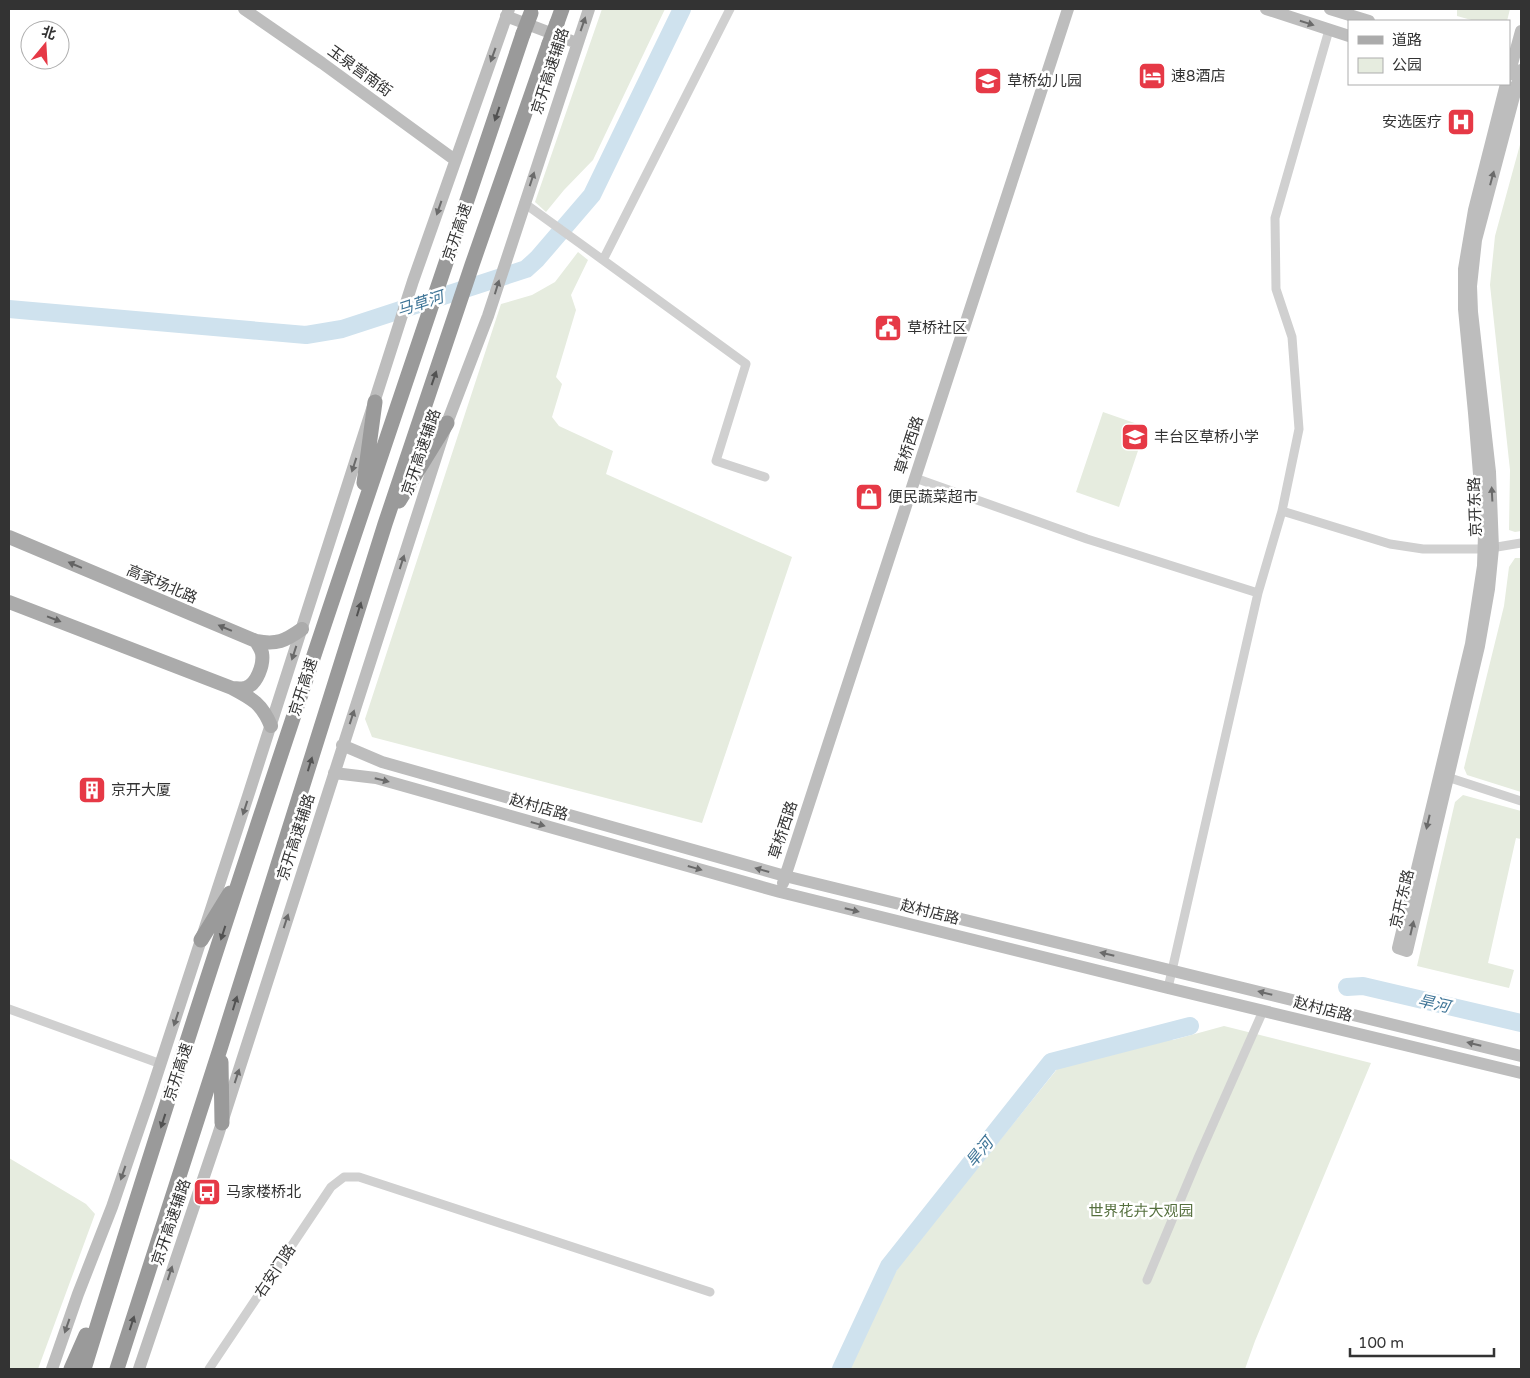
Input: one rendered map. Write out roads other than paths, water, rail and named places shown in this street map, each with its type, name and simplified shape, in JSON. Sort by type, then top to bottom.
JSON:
[{"type":"highway","name":"京开高速","points":[[84,1369],[360,516],[532,11]]},
{"type":"highway","name":"京开高速","points":[[117,1369],[386,524],[472,265],[560,16]]},
{"type":"highway","points":[[360,516],[375,402]]},
{"type":"highway","points":[[386,524],[447,423]]},
{"type":"highway","points":[[201,940],[244,870]]},
{"type":"highway","points":[[220,1049],[222,1122]]},
{"type":"highway","points":[[71,1369],[114,1272]]},
{"type":"main road","name":"高家场北路","points":[[9,537],[256,641],[269,644],[276,643],[290,638],[302,629]]},
{"type":"main road","points":[[9,602],[232,688],[259,704],[271,726]]},
{"type":"main road","points":[[232,688],[245,688],[253,683],[258,674],[262,652],[256,641]]},
{"type":"street","name":"玉泉营南街","points":[[244,9],[455,160]]},
{"type":"street","name":"京开高速辅路","points":[[138,1369],[222,1122],[447,423],[488,316],[589,9]]},
{"type":"street","points":[[603,260],[730,9]]},
{"type":"street","name":"草桥西路","points":[[780,892],[1068,9]]},
{"type":"street","points":[[1266,9],[1348,36]]},
{"type":"street","points":[[1330,9],[1366,20]]},
{"type":"street","points":[[52,1369],[78,1294],[112,1207],[161,1064],[413,281],[508,13],[577,43]]},
{"type":"street","points":[[1168,988],[1258,593],[1282,511],[1299,429],[1292,337],[1276,290],[1275,218],[1329,30]]},
{"type":"street","name":"京开东路","points":[[1443,776],[1398,948],[1407,950],[1471,644],[1489,549],[1474,413],[1463,279],[1467,243],[1474,210],[1513,78],[1521,31]]},
{"type":"street","points":[[524,203],[746,364],[716,461],[765,477]]},
{"type":"street","points":[[915,478],[1087,539],[1258,593]]},
{"type":"street","points":[[1282,511],[1390,544],[1423,549],[1489,549],[1521,543]]},
{"type":"street","name":"赵村店路","points":[[342,746],[382,762],[785,876],[1521,1056]]},
{"type":"street","name":"赵村店路","points":[[334,773],[376,778],[780,892],[1521,1073]]},
{"type":"street","points":[[1443,776],[1521,801]]},
{"type":"street","points":[[9,1009],[161,1064]]},
{"type":"street","points":[[1147,1280],[1263,1011]]},
{"type":"street","name":"右安门路","points":[[209,1369],[331,1187],[344,1177],[359,1177],[710,1292]]},
{"type":"waterway","name":"马草河","points":[[9,309],[306,335],[342,329],[526,269],[537,259],[592,195],[682,9]]},
{"type":"waterway","name":"旱河","points":[[1347,987],[1363,986],[1521,1023]]},
{"type":"waterway","name":"旱河","points":[[841,1369],[889,1266],[1051,1062],[1190,1026]]},
{"type":"place","name":"速8酒店","points":[[1152,76]]},
{"type":"place","name":"草桥幼儿园","points":[[988,81]]},
{"type":"place","name":"安选医疗","points":[[1461,122]]},
{"type":"place","name":"草桥社区","points":[[888,328]]},
{"type":"place","name":"丰台区草桥小学","points":[[1135,437]]},
{"type":"place","name":"便民蔬菜超市","points":[[869,497]]},
{"type":"place","name":"京开大厦","points":[[92,790]]},
{"type":"place","name":"马家楼桥北","points":[[207,1192]]},
{"type":"park label","name":"世界花卉大观园","points":[[1141,1211]]}]
